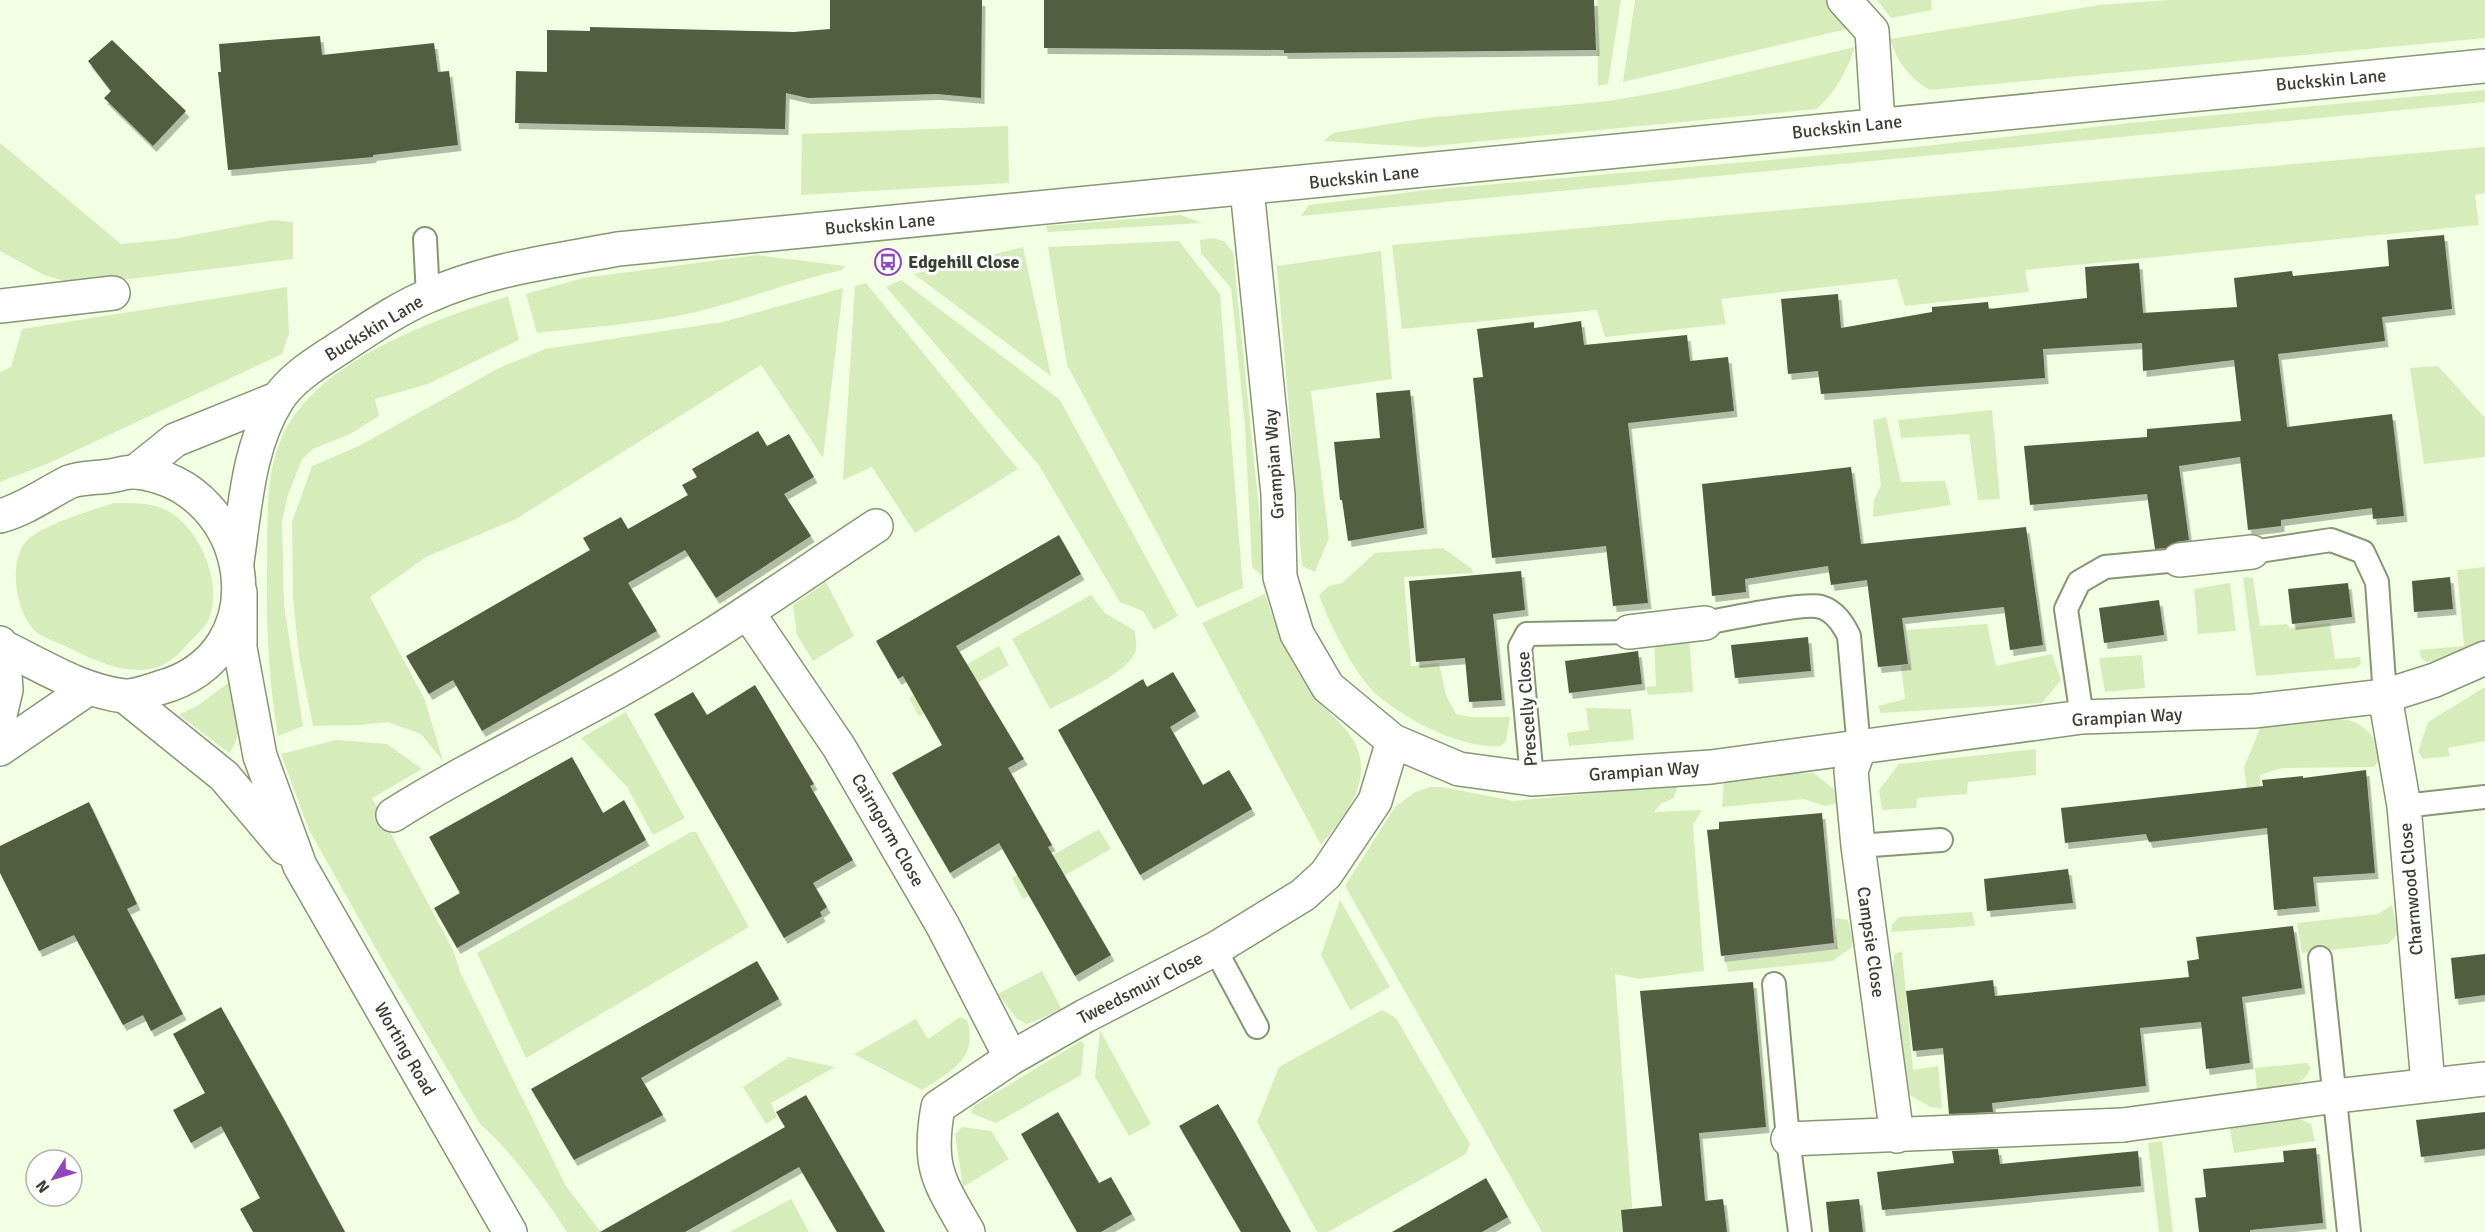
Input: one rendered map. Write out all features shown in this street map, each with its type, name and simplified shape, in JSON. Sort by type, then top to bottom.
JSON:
[{"type":"street","points":[[1844,0],[1872,31],[1878,123]]},
{"type":"street","name":"Buckskin Lane","points":[[239,577],[249,480],[260,437],[279,398],[308,369],[381,321],[428,296],[507,269],[618,249],[1247,189],[1878,123],[2485,66]]},
{"type":"street","name":"Grampian Way","points":[[1247,189],[1278,494],[1280,577],[1297,634],[1328,687],[1393,741],[1459,769],[1533,779],[1711,767],[1859,749],[2082,717],[2254,711],[2385,696],[2435,680],[2485,658]]},
{"type":"street","points":[[0,306],[113,292]]},
{"type":"street","name":"Buckskin Lane","points":[[135,472],[175,440],[279,398]]},
{"type":"street","points":[[1,645],[89,688],[126,697],[177,683],[208,662],[229,637],[239,577],[210,509],[178,484],[135,472],[72,481],[3,520]]},
{"type":"street","points":[[393,815],[445,782],[621,690],[748,613],[876,526]]},
{"type":"street","points":[[2179,560],[2252,552]]},
{"type":"street","name":"Worting Road","points":[[239,577],[240,648],[260,756],[300,866],[510,1232]]},
{"type":"street","name":"Cairngorm Close","points":[[748,613],[839,747],[943,926],[1011,1058]]},
{"type":"street","points":[[1629,632],[1705,623]]},
{"type":"street","points":[[0,715],[6,690],[1,645]]},
{"type":"street","points":[[0,749],[89,688]]},
{"type":"street","name":"Charnwood Close","points":[[2385,696],[2404,806],[2428,1084]]},
{"type":"street","name":"Worting Road","points":[[126,697],[224,776],[300,866]]},
{"type":"street","name":"Tweedsmuir Close","points":[[968,1232],[937,1178],[932,1139],[938,1107],[1011,1058],[1085,1016],[1215,949],[1303,895],[1326,874],[1375,801],[1393,741]]},
{"type":"street","name":"Campsie Close","points":[[1859,749],[1851,771],[1858,846],[1897,1136]]},
{"type":"street","points":[[1788,1139],[2123,1125],[2428,1084],[2485,1079]]},
{"type":"lane","points":[[425,239],[428,296]]},
{"type":"lane","points":[[2252,552],[2331,540],[2363,552],[2377,582],[2385,696]]},
{"type":"lane","points":[[2082,717],[2066,609],[2079,582],[2105,567],[2179,560]]},
{"type":"lane","points":[[1705,623],[1820,606],[1842,620],[1849,636],[1859,749]]},
{"type":"lane","name":"Prescelly Close","points":[[1533,779],[1520,647],[1527,634],[1629,632]]},
{"type":"lane","points":[[2404,806],[2485,797]]},
{"type":"lane","points":[[1858,846],[1941,840]]},
{"type":"lane","points":[[1215,949],[1257,1027]]},
{"type":"lane","points":[[2320,958],[2349,1232]]},
{"type":"lane","points":[[1774,984],[1788,1139],[1800,1232]]},
{"type":"green space","points":[[1597,0],[1621,0],[1608,84],[1598,86]]},
{"type":"green space","points":[[1635,0],[1829,0],[1847,29],[1623,82]]},
{"type":"green space","points":[[1877,0],[1931,0],[1932,10],[1891,18]]},
{"type":"green space","points":[[2168,0],[2485,0],[2485,38],[1930,90],[1916,81],[1905,69],[1890,39],[2100,5]]},
{"type":"green space","points":[[1855,47],[1840,80],[1817,109],[1423,147],[1323,141],[1333,133],[1426,118],[1609,101],[1676,89]]},
{"type":"green space","points":[[2485,90],[2485,102],[1301,216],[1309,205],[1427,190],[1915,147],[2139,122]]},
{"type":"green space","points":[[1008,126],[1009,183],[801,195],[802,134]]},
{"type":"green space","points":[[0,143],[121,244],[173,239],[272,220],[293,222],[293,259],[121,280],[71,283],[44,275],[0,251]]},
{"type":"green space","points":[[2485,147],[2485,193],[2475,195],[2479,225],[2025,270],[2029,292],[1905,306],[1897,279],[1721,299],[1726,324],[1605,337],[1597,310],[1402,329],[1392,245]]},
{"type":"green space","points":[[1181,215],[1202,223],[1048,232],[1046,226]]},
{"type":"green space","points":[[1213,238],[1224,241],[1233,252],[1266,579],[1252,567],[1245,426],[1231,288],[1201,253],[1200,240]]},
{"type":"green space","points":[[1179,241],[1220,294],[1243,588],[1197,608],[1067,365],[1048,247]]},
{"type":"green space","points":[[1023,247],[1051,376],[914,274]]},
{"type":"green space","points":[[1381,251],[1392,379],[1311,391],[1329,538],[1315,572],[1302,566],[1277,266]]},
{"type":"green space","points":[[757,255],[845,266],[842,270],[692,313],[634,323],[537,333],[526,294],[583,278]]},
{"type":"green space","points":[[901,280],[1060,400],[1178,616],[1154,630],[1143,611],[1120,602],[1038,464],[886,287]]},
{"type":"green space","points":[[866,283],[1018,469],[915,533],[872,467],[843,480],[855,286]]},
{"type":"green space","points":[[287,287],[289,333],[282,354],[47,464],[0,482],[0,372],[11,367],[22,329]]},
{"type":"green space","points":[[843,288],[823,458],[761,365],[516,519],[426,557],[370,597],[425,700],[443,761],[421,734],[388,722],[313,726],[299,656],[293,598],[292,522],[312,466],[359,446],[497,369],[545,349],[723,322]]},
{"type":"green space","points":[[508,296],[519,340],[428,384],[375,399],[379,416],[350,434],[313,449],[302,459],[288,495],[282,522],[284,605],[303,726],[278,736],[268,648],[267,528],[270,481],[282,437],[299,410],[322,386],[349,365],[413,331]]},
{"type":"green space","points":[[2438,366],[2485,418],[2485,457],[2424,464],[2410,368]]},
{"type":"green space","points":[[1992,410],[2000,499],[1978,500],[1969,434],[1901,438],[1898,420]]},
{"type":"green space","points":[[1886,417],[1901,482],[1945,481],[1951,505],[1873,517],[1874,500],[1881,485],[1873,420]]},
{"type":"green space","points":[[114,503],[152,505],[177,517],[198,542],[210,572],[213,604],[209,619],[176,656],[165,664],[153,668],[139,670],[119,668],[89,658],[42,636],[27,621],[16,588],[19,553],[30,537],[66,519]]},
{"type":"green space","points":[[1443,548],[1471,568],[1473,573],[1404,577],[1411,666],[1439,663],[1446,695],[1456,714],[1471,717],[1510,717],[1506,741],[1501,746],[1485,746],[1452,738],[1418,723],[1388,704],[1368,685],[1343,648],[1319,595],[1329,586],[1342,583],[1375,553]]},
{"type":"green space","points":[[2485,567],[2485,646],[2464,656],[2426,662],[2421,658],[2419,650],[2464,646],[2457,570]]},
{"type":"green space","points":[[2243,577],[2253,578],[2260,626],[2287,624],[2290,628],[2330,623],[2335,659],[2360,657],[2361,664],[2356,668],[2256,676]]},
{"type":"green space","points":[[826,582],[854,636],[813,661],[797,635],[793,605]]},
{"type":"green space","points":[[2230,583],[2236,631],[2198,634],[2194,589]]},
{"type":"green space","points":[[1265,594],[1279,633],[1296,669],[1317,699],[1348,732],[1359,753],[1360,782],[1355,795],[1348,809],[1321,845],[1202,623]]},
{"type":"green space","points":[[1091,595],[1105,613],[1135,631],[1136,650],[1131,659],[1111,676],[1050,709],[1012,639]]},
{"type":"green space","points":[[1987,624],[1996,666],[2052,654],[2061,680],[2042,703],[1881,713],[1878,706],[1905,699],[1901,666],[1910,664],[1907,630]]},
{"type":"green space","points":[[1689,635],[1693,692],[1648,695],[1646,687],[1656,686],[1654,640]]},
{"type":"green space","points":[[999,646],[1009,665],[919,716],[909,698]]},
{"type":"green space","points":[[2142,655],[2145,688],[2105,692],[2099,658]]},
{"type":"green space","points":[[235,678],[240,717],[238,736],[229,753],[179,715],[200,704]]},
{"type":"green space","points":[[2485,687],[2485,741],[2448,748],[2450,756],[2423,759],[2418,752],[2428,722]]},
{"type":"green space","points":[[1586,708],[1631,709],[1634,740],[1569,746],[1567,733],[1589,730]]},
{"type":"green space","points":[[626,712],[685,818],[653,835],[627,787],[581,738]]},
{"type":"green space","points":[[2338,719],[2354,722],[2371,735],[2382,756],[2374,767],[2282,768],[2260,775],[2260,807],[2249,807],[2244,767],[2261,726]]},
{"type":"green space","points":[[336,740],[387,744],[422,769],[372,798],[454,952],[460,972],[566,1186],[601,1232],[567,1232],[516,1162],[480,1124],[384,963],[309,830],[281,754]]},
{"type":"green space","points":[[2036,749],[2036,775],[1968,782],[1967,794],[1917,798],[1916,808],[1882,810],[1879,790],[1899,764]]},
{"type":"green space","points":[[1814,773],[1836,791],[1836,804],[1825,806],[1804,799],[1722,807],[1724,780],[1776,774]]},
{"type":"green space","points":[[1678,785],[1674,798],[1661,804],[1654,812],[1702,810],[1693,825],[1704,971],[1639,979],[1615,974],[1634,1232],[1542,1232],[1345,886],[1395,807],[1415,792],[1430,787],[1442,787],[1514,801]]},
{"type":"green space","points":[[1099,829],[1111,849],[1023,899],[1012,878]]},
{"type":"green space","points":[[691,832],[696,832],[749,927],[526,1058],[477,953]]},
{"type":"green space","points":[[1340,900],[1390,987],[1350,1010],[1321,955]]},
{"type":"green space","points":[[2392,905],[2398,934],[2388,944],[2302,953],[2297,923],[2378,914]]},
{"type":"green space","points":[[1972,912],[1975,926],[1891,932],[1892,925],[1899,917]]},
{"type":"green space","points":[[1836,918],[1848,920],[1853,941],[1851,948],[1832,961],[1728,972],[1726,962],[1836,949]]},
{"type":"green space","points":[[1902,951],[1913,1070],[1938,1066],[1942,1108],[1930,1107],[1910,1095],[1894,1003],[1895,954]]},
{"type":"green space","points":[[1042,971],[1062,1010],[1027,1024],[1017,1019],[998,994]]},
{"type":"green space","points":[[1382,1010],[1396,1018],[1470,1144],[1466,1154],[1328,1232],[1317,1232],[1257,1122],[1279,1067]]},
{"type":"green space","points":[[960,1017],[967,1020],[970,1033],[966,1054],[952,1070],[922,1090],[854,1054],[916,1019],[928,1039]]},
{"type":"green space","points":[[1100,1030],[1151,1124],[1129,1136],[1095,1077]]},
{"type":"green space","points":[[1081,1041],[1084,1044],[1081,1075],[996,1123],[971,1113],[974,1106]]},
{"type":"green space","points":[[789,1057],[835,1067],[771,1103],[777,1117],[766,1124],[743,1087]]},
{"type":"green space","points":[[2307,1063],[2311,1068],[2301,1081],[2288,1087],[2257,1089],[2255,1068]]},
{"type":"green space","points":[[2290,1115],[2311,1124],[2315,1141],[2234,1153],[2229,1123]]},
{"type":"green space","points":[[962,1127],[991,1131],[1009,1159],[963,1187],[955,1134]]},
{"type":"green space","points":[[2162,1141],[2173,1232],[2159,1232],[2148,1143]]},
{"type":"green space","points":[[791,1199],[809,1232],[730,1232]]},
{"type":"building","points":[[830,0],[982,0],[981,98],[937,94],[808,98],[786,93],[785,129],[515,123],[516,71],[547,72],[547,30],[590,31],[590,27],[794,32],[830,29]]},
{"type":"building","points":[[1044,0],[1594,0],[1596,50],[1284,53],[1284,50],[1044,48]]},
{"type":"building","points":[[320,36],[322,55],[434,43],[438,72],[449,71],[458,145],[373,155],[373,157],[228,170],[218,72],[221,72],[219,44]]},
{"type":"building","points":[[112,40],[186,111],[153,146],[104,98],[111,91],[88,61]]},
{"type":"building","points":[[2444,235],[2452,309],[2382,317],[2385,341],[2278,354],[2287,427],[2392,414],[2404,516],[2373,519],[2372,508],[2281,520],[2281,526],[2248,530],[2240,457],[2179,466],[2189,540],[2176,542],[2166,548],[2155,549],[2147,494],[2030,505],[2024,446],[2147,437],[2147,429],[2241,421],[2234,360],[2143,371],[2142,343],[2043,349],[2045,378],[1821,394],[1818,371],[1788,374],[1781,299],[1838,294],[1841,328],[1932,312],[1932,307],[1988,302],[1989,309],[2087,298],[2085,267],[2139,263],[2143,313],[2237,307],[2234,278],[2292,271],[2293,276],[2389,266],[2387,240]]},
{"type":"building","points":[[1581,321],[1584,345],[1687,335],[1690,361],[1728,357],[1734,411],[1628,423],[1648,603],[1613,606],[1606,546],[1492,558],[1473,378],[1483,377],[1477,329],[1534,322],[1534,328]]},
{"type":"building","points":[[1410,390],[1424,528],[1348,541],[1342,500],[1340,500],[1334,442],[1380,438],[1376,393]]},
{"type":"building","points":[[758,431],[767,446],[789,434],[814,477],[784,494],[811,536],[716,598],[685,550],[628,583],[657,631],[482,731],[453,680],[429,694],[406,656],[590,550],[583,538],[621,517],[628,529],[688,495],[682,485],[697,477],[692,469]]},
{"type":"building","points":[[1851,467],[1861,544],[2026,527],[2043,645],[2010,650],[2004,607],[1902,618],[1908,664],[1878,667],[1867,580],[1831,585],[1828,566],[1745,579],[1746,592],[1712,596],[1702,484]]},
{"type":"building","points":[[1059,535],[1081,574],[956,646],[1024,759],[1008,768],[1052,845],[1048,847],[1111,955],[1075,976],[999,843],[950,873],[892,773],[942,745],[903,676],[898,679],[876,641]]},
{"type":"building","points":[[1521,571],[1525,610],[1493,614],[1502,700],[1469,702],[1465,658],[1416,662],[1409,581]]},
{"type":"building","points":[[2450,577],[2453,609],[2414,612],[2412,581]]},
{"type":"building","points":[[2348,583],[2352,617],[2292,624],[2288,589]]},
{"type":"building","points":[[2159,600],[2164,635],[2104,643],[2099,608]]},
{"type":"building","points":[[1808,637],[1811,671],[1735,678],[1731,645]]},
{"type":"building","points":[[1638,651],[1642,684],[1569,693],[1565,661]]},
{"type":"building","points":[[1173,672],[1196,711],[1170,727],[1203,785],[1229,770],[1252,809],[1140,875],[1058,730],[1143,679],[1147,687]]},
{"type":"building","points":[[755,685],[814,784],[810,786],[853,860],[813,883],[827,907],[820,912],[822,916],[784,938],[654,714],[693,692],[707,715]]},
{"type":"building","points":[[572,757],[603,813],[624,800],[646,840],[457,948],[434,908],[460,893],[429,837]]},
{"type":"building","points":[[2366,770],[2375,873],[2313,877],[2316,906],[2274,910],[2267,828],[2149,842],[2146,834],[2065,843],[2061,808],[2263,786],[2262,780],[2303,776],[2303,778]]},
{"type":"building","points":[[89,802],[137,904],[127,909],[183,1014],[151,1031],[143,1015],[123,1025],[74,935],[39,951],[0,873],[0,846]]},
{"type":"building","points":[[1822,813],[1834,943],[1721,956],[1707,830],[1719,829],[1719,822]]},
{"type":"building","points":[[2068,869],[2073,903],[1987,911],[1984,879]]},
{"type":"building","points":[[2293,926],[2302,988],[2242,997],[2250,1063],[2206,1069],[2201,1022],[2140,1028],[2146,1086],[1992,1103],[1993,1112],[1949,1114],[1943,1048],[1913,1051],[1906,991],[1993,980],[1995,996],[2189,977],[2187,961],[2199,959],[2196,937]]},
{"type":"building","points":[[2485,954],[2485,995],[2455,999],[2451,958]]},
{"type":"building","points":[[757,961],[779,999],[641,1078],[663,1115],[574,1160],[531,1089]]},
{"type":"building","points":[[1753,982],[1766,1127],[1699,1133],[1705,1201],[1723,1199],[1727,1232],[1623,1232],[1621,1210],[1662,1206],[1640,991]]},
{"type":"building","points":[[221,1007],[345,1232],[253,1232],[240,1209],[260,1198],[221,1126],[191,1143],[173,1110],[205,1093],[173,1034]]},
{"type":"building","points":[[806,1095],[885,1232],[837,1232],[799,1167],[685,1232],[600,1232],[785,1127],[776,1112]]},
{"type":"building","points":[[1218,1104],[1291,1232],[1241,1232],[1179,1126]]},
{"type":"building","points":[[1058,1112],[1099,1183],[1111,1177],[1132,1214],[1101,1232],[1077,1232],[1021,1134]]},
{"type":"building","points":[[2485,1112],[2485,1149],[2421,1157],[2416,1120]]},
{"type":"building","points":[[2316,1148],[2323,1223],[2250,1230],[2250,1232],[2199,1232],[2195,1198],[2206,1197],[2203,1169],[2284,1162],[2283,1151]]},
{"type":"building","points":[[1998,1149],[2000,1164],[2138,1151],[2141,1186],[1882,1210],[1877,1172],[1954,1163],[1952,1151]]},
{"type":"building","points":[[1486,1178],[1508,1217],[1482,1232],[1392,1232]]},
{"type":"building","points":[[1859,1199],[1863,1232],[1829,1232],[1826,1202]]},
{"type":"place","name":"Edgehill Close","points":[[888,262]]}]
